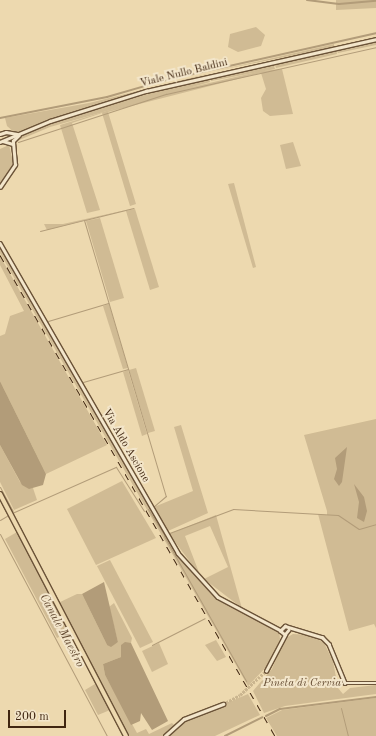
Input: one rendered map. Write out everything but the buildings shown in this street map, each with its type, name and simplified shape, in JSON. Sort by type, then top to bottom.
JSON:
[{"type":"main road","points":[[0,494],[126,736]]},
{"type":"street","name":"Viale Nullo Baldini","points":[[1,141],[24,131],[171,85],[376,39]]},
{"type":"street","points":[[0,187],[15,165],[15,138],[24,131]]},
{"type":"street","points":[[0,134],[6,132],[17,134]]},
{"type":"street","points":[[6,132],[6,139]]},
{"type":"street","points":[[1,141],[14,145]]},
{"type":"street","name":"Via Aldo Ascione","points":[[0,243],[166,534],[186,564],[218,597],[270,625],[289,630]]},
{"type":"street","points":[[266,671],[280,640],[281,628]]},
{"type":"street","points":[[280,640],[289,630],[317,635],[329,644],[340,676],[349,685],[376,683]]},
{"type":"street","points":[[281,634],[301,632]]},
{"type":"street","points":[[165,736],[184,719],[223,704]]},
{"type":"green space","points":[[336,0],[376,0],[376,8],[336,10]]},
{"type":"green space","points":[[256,27],[265,35],[261,46],[238,52],[228,47],[230,34]]},
{"type":"green space","points":[[376,40],[376,45],[338,53],[336,49]]},
{"type":"green space","points":[[334,44],[334,47],[215,71]]},
{"type":"green space","points":[[336,49],[337,54],[276,68],[274,62]]},
{"type":"green space","points":[[273,63],[275,69],[211,81],[210,77]]},
{"type":"green space","points":[[282,69],[293,114],[270,116],[263,111],[261,98],[266,89],[261,73],[108,112],[136,204],[130,206],[102,113],[72,123],[100,210],[87,213],[60,125],[166,93],[261,71]]},
{"type":"green space","points":[[211,73],[54,118],[15,133],[7,126],[5,118],[89,103]]},
{"type":"green space","points":[[209,77],[210,82],[50,127],[17,141],[16,149],[14,142],[17,137],[59,119]]},
{"type":"green space","points":[[293,142],[301,166],[286,169],[280,145]]},
{"type":"green space","points":[[9,145],[14,165],[0,185],[0,149]]},
{"type":"green space","points":[[234,183],[256,267],[253,268],[228,184]]},
{"type":"green space","points":[[135,208],[47,230],[44,224],[63,224]]},
{"type":"green space","points":[[135,209],[159,287],[150,290],[126,211]]},
{"type":"green space","points":[[100,218],[124,298],[110,302],[86,221]]},
{"type":"green space","points":[[0,246],[180,559],[217,597],[279,630],[280,639],[269,664],[248,686],[0,253]]},
{"type":"green space","points":[[0,256],[107,445],[46,474],[0,381],[0,336],[5,334],[10,316],[24,311],[0,265]]},
{"type":"green space","points":[[109,304],[128,368],[123,369],[103,306]]},
{"type":"green space","points":[[136,368],[155,431],[148,433],[129,370]]},
{"type":"green space","points":[[128,370],[147,434],[142,436],[123,372]]},
{"type":"green space","points":[[376,419],[376,628],[374,624],[349,631],[318,514],[327,515],[327,511],[304,435]]},
{"type":"green space","points":[[181,425],[208,513],[168,531],[154,507],[193,491],[174,427]]},
{"type":"green space","points":[[0,445],[20,482],[33,488],[37,500],[14,510],[0,482]]},
{"type":"green space","points":[[122,481],[156,538],[96,565],[67,509]]},
{"type":"green space","points":[[216,515],[242,608],[204,579],[228,567],[210,526],[185,536],[200,575],[169,534]]},
{"type":"green space","points":[[17,532],[69,632],[57,638],[5,539]]},
{"type":"green space","points":[[110,560],[153,642],[140,648],[97,566]]},
{"type":"green space","points":[[77,594],[82,594],[107,645],[118,642],[109,607],[114,603],[132,638],[131,643],[122,644],[121,657],[103,664],[105,675],[137,733],[146,729],[149,734],[172,723],[174,725],[164,736],[128,736],[58,603]]},
{"type":"green space","name":"Pineta di Cervia","points":[[293,634],[311,635],[324,643],[333,661],[338,688],[343,694],[350,688],[376,685],[376,694],[285,706],[264,713],[253,691],[272,669],[284,639]]},
{"type":"green space","points":[[216,640],[226,657],[217,661],[205,645]]},
{"type":"green space","points":[[159,643],[168,664],[152,672],[142,651]]},
{"type":"green space","points":[[95,684],[110,710],[98,715],[85,690]]},
{"type":"green space","points":[[248,694],[260,715],[215,736],[167,736],[181,723]]},
{"type":"green space","name":"Pineta di Cervia","points":[[376,698],[376,736],[277,736],[266,718],[282,710]]},
{"type":"shaded area","points":[[0,381],[46,474],[43,485],[29,489],[22,485],[0,445]]},
{"type":"shaded area","points":[[347,447],[342,482],[339,486],[334,479],[337,469],[335,458]]},
{"type":"shaded area","points":[[354,484],[364,497],[367,511],[364,522],[357,518],[359,502]]},
{"type":"shaded area","points":[[104,582],[118,642],[111,647],[107,645],[82,594]]},
{"type":"shaded area","points":[[125,642],[131,643],[168,721],[152,730],[141,713],[140,721],[131,725],[105,675],[103,664],[121,657],[121,645]]},
{"type":"waterway","points":[[307,0],[339,4],[376,1]]},
{"type":"waterway","points":[[0,118],[107,97],[162,81],[376,33]]},
{"type":"waterway","points":[[18,142],[166,94],[376,47]]},
{"type":"waterway","points":[[85,220],[134,208]]},
{"type":"waterway","points":[[40,231],[84,220],[166,496],[154,506]]},
{"type":"waterway","points":[[48,321],[108,303]]},
{"type":"waterway","points":[[83,382],[128,369]]},
{"type":"waterway","points":[[12,513],[116,467],[144,511]]},
{"type":"waterway","points":[[0,487],[13,511]]},
{"type":"waterway","points":[[148,509],[164,535],[233,509],[338,515],[359,529],[376,524]]},
{"type":"waterway","points":[[0,520],[10,514]]},
{"type":"waterway","name":"Canale Maestro","points":[[0,534],[107,736]]},
{"type":"waterway","points":[[164,536],[246,681]]},
{"type":"waterway","points":[[152,645],[205,618]]},
{"type":"waterway","points":[[266,716],[280,709],[376,697]]},
{"type":"waterway","points":[[341,708],[348,736]]},
{"type":"waterway","points":[[225,736],[263,717]]},
{"type":"tunnel","points":[[223,704],[240,695],[266,671]]},
{"type":"railway","points":[[0,255],[275,736]]}]
